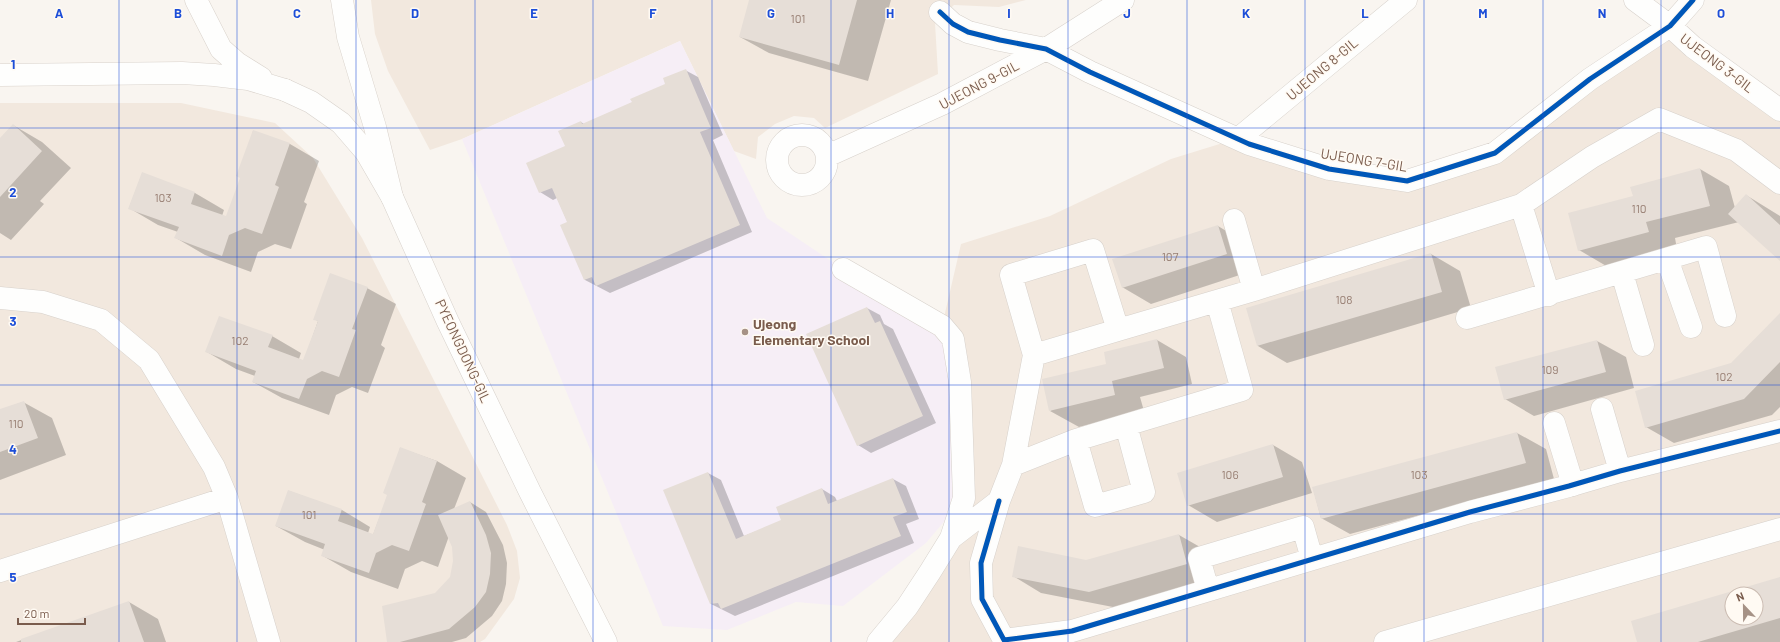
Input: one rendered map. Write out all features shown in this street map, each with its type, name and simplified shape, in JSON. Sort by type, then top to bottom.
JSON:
[{"type":"street","points":[[196,0],[221,49],[237,63],[256,76],[285,90]]},
{"type":"street","points":[[342,0],[348,37],[375,128],[392,197]]},
{"type":"street","name":"UJEONG 9-GIL","points":[[827,156],[942,104],[1046,49],[1123,0]]},
{"type":"street","name":"UJEONG 8-GIL","points":[[1238,138],[1406,0]]},
{"type":"street","name":"UJEONG 3-GIL","points":[[1635,0],[1670,26],[1693,47],[1780,110]]},
{"type":"street","name":"UJEONG 7-GIL","points":[[940,12],[953,24],[968,32],[1046,49],[1090,72],[1249,144],[1329,169],[1406,181],[1495,152],[1590,79],[1670,26],[1693,0]]},
{"type":"street","points":[[0,75],[182,73],[214,75],[248,80],[285,90]]},
{"type":"street","name":"PYEONGDONG-GIL","points":[[285,90],[311,102],[341,123],[366,152],[392,197],[458,343],[606,642]]},
{"type":"street","points":[[1034,355],[1254,290],[1521,205],[1592,157],[1659,119],[1736,150],[1780,183]]},
{"type":"street","points":[[1521,205],[1549,295]]},
{"type":"street","points":[[1234,220],[1254,290]]},
{"type":"street","points":[[1467,318],[1549,295],[1706,247],[1725,316]]},
{"type":"street","points":[[1118,330],[1093,250],[1010,274],[1034,355],[1013,465],[999,501],[981,563],[982,600],[1004,640],[1072,631],[1470,512],[1573,485],[1620,470],[1780,431]]},
{"type":"street","points":[[1668,259],[1691,327]]},
{"type":"street","points":[[843,269],[942,326],[953,339],[960,382],[964,498],[951,538],[907,607],[878,642]]},
{"type":"street","points":[[1622,273],[1643,345]]},
{"type":"street","points":[[0,298],[43,302],[101,320],[149,360],[214,467],[227,498],[269,642]]},
{"type":"street","points":[[1013,465],[1076,440],[1242,390],[1217,301]]},
{"type":"street","points":[[1602,409],[1620,470]]},
{"type":"street","points":[[1554,423],[1573,485]]},
{"type":"street","points":[[1076,440],[1095,506],[1144,492],[1126,425]]},
{"type":"street","points":[[0,571],[227,498]]},
{"type":"street","points":[[951,538],[999,501]]},
{"type":"street","points":[[1208,590],[1199,558],[1296,529],[1303,527],[1312,559]]},
{"type":"street","points":[[1385,642],[1780,529]]},
{"type":"shaded area","points":[[371,0],[1026,0],[999,7],[954,5],[935,23],[938,74],[825,128],[814,118],[794,116],[775,124],[758,137],[756,159],[734,151],[680,41],[462,139],[430,150],[388,71],[375,34]]},
{"type":"shaded area","points":[[1670,26],[1780,109],[1780,642],[878,642],[951,538],[942,326],[961,244],[1050,216],[1171,159],[1239,138],[1407,181],[1495,153]]},
{"type":"shaded area","name":"Ujeong Elementary School","points":[[680,41],[767,218],[843,269],[942,326],[964,498],[926,543],[843,606],[796,602],[727,630],[663,626],[462,139]]},
{"type":"shaded area","points":[[0,103],[181,103],[275,123],[313,158],[362,238],[507,525],[517,551],[520,578],[514,599],[485,639],[480,642],[0,642]]},
{"type":"building","points":[[749,0],[857,0],[839,65],[739,37]]},
{"type":"building","points":[[686,69],[711,128],[700,132],[740,225],[596,286],[592,277],[584,280],[560,225],[567,222],[552,188],[539,193],[526,163],[565,146],[558,131],[581,121],[582,124],[632,102],[630,99],[665,84],[663,78]]},
{"type":"building","points":[[13,124],[42,151],[0,197],[0,138]]},
{"type":"building","points":[[253,130],[290,143],[275,185],[279,187],[262,234],[245,228],[229,235],[222,256],[174,238],[179,227],[128,209],[142,172],[195,192],[191,204],[226,216],[240,178],[236,176]]},
{"type":"building","points":[[1700,168],[1710,206],[1646,222],[1649,232],[1578,251],[1568,213],[1633,196],[1630,187]]},
{"type":"building","points":[[1746,194],[1780,225],[1780,261],[1728,214]]},
{"type":"building","points":[[1218,225],[1227,254],[1122,288],[1112,259]]},
{"type":"building","points":[[1431,253],[1442,292],[1257,346],[1246,308]]},
{"type":"building","points":[[330,273],[368,287],[352,329],[356,330],[339,377],[322,371],[307,379],[299,399],[252,382],[256,371],[205,352],[219,316],[273,335],[268,347],[303,360],[318,321],[313,320]]},
{"type":"building","points":[[867,307],[875,323],[880,321],[923,416],[857,446],[806,334]]},
{"type":"building","points":[[1780,313],[1780,362],[1744,399],[1645,428],[1635,391],[1731,363]]},
{"type":"building","points":[[1157,339],[1164,368],[1112,381],[1115,395],[1049,411],[1042,379],[1106,364],[1104,352]]},
{"type":"building","points":[[1597,340],[1606,372],[1504,400],[1495,367]]},
{"type":"building","points":[[24,401],[38,438],[0,452],[0,409]]},
{"type":"building","points":[[1517,432],[1526,463],[1321,519],[1312,487]]},
{"type":"building","points":[[1273,444],[1283,477],[1187,506],[1177,473]]},
{"type":"building","points":[[400,447],[437,461],[422,502],[426,504],[409,551],[392,545],[376,553],[369,573],[321,556],[325,544],[275,526],[288,490],[342,509],[338,521],[373,534],[387,495],[383,493]]},
{"type":"building","points":[[708,472],[736,539],[781,520],[776,507],[822,488],[828,504],[893,478],[907,512],[893,517],[901,536],[721,609],[718,603],[710,604],[663,490]]},
{"type":"building","points":[[470,501],[486,535],[491,553],[490,574],[486,592],[475,607],[449,629],[400,642],[387,642],[382,606],[435,593],[450,577],[453,561],[452,547],[438,515]]},
{"type":"building","points":[[1179,534],[1187,564],[1089,592],[1012,577],[1018,546],[1086,560]]},
{"type":"building","points":[[1780,577],[1780,618],[1764,623],[1764,586],[1750,586]]},
{"type":"building","points":[[1724,594],[1724,626],[1753,626],[1698,642],[1637,642],[1631,621]]},
{"type":"building","points":[[129,601],[144,642],[21,642],[21,639]]},
{"type":"cycle path","points":[[940,12],[953,24],[968,32],[1046,49],[1090,72],[1249,144],[1329,169],[1407,181],[1495,153],[1590,79],[1670,26],[1693,0]]},
{"type":"cycle path","points":[[999,501],[981,563],[982,599],[1004,640],[1072,631],[1470,512],[1620,471],[1780,431]]},
{"type":"place","name":"Ujeong Elementary School","points":[[745,332]]}]
